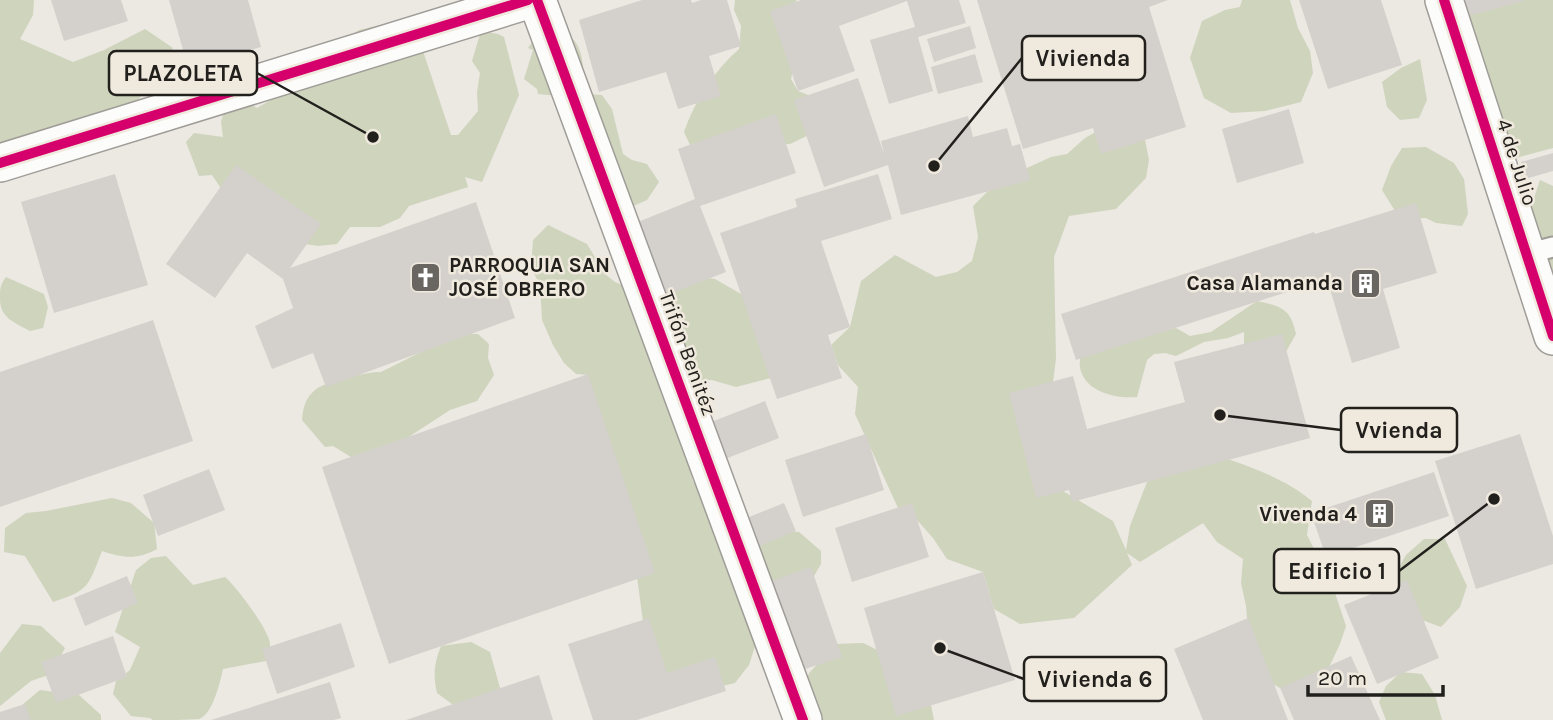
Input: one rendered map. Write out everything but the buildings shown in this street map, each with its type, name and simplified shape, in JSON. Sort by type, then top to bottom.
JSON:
[{"type":"street","points":[[0,163],[528,0]]},
{"type":"street","name":"Trifón Benitéz","points":[[537,0],[803,720]]},
{"type":"street","name":"4 de Julio","points":[[1444,0],[1540,251],[1553,336]]},
{"type":"green space","points":[[0,0],[34,0],[33,15],[20,39],[73,62],[145,29],[173,48],[111,141],[71,122],[0,143]]},
{"type":"green space","points":[[735,0],[797,0],[787,12],[795,62],[791,79],[798,91],[808,95],[813,133],[790,144],[690,145],[684,132],[694,109],[714,76],[739,49],[741,26],[734,10]]},
{"type":"green space","points":[[1242,0],[1290,0],[1298,28],[1310,51],[1313,73],[1301,102],[1265,111],[1231,113],[1204,98],[1190,58],[1202,21],[1225,10],[1240,7]]},
{"type":"green space","points":[[1522,0],[1553,0],[1553,148],[1504,161],[1457,18]]},
{"type":"green space","points":[[388,23],[420,42],[451,135],[458,135],[478,111],[480,73],[472,61],[481,31],[504,37],[519,95],[482,182],[465,177],[468,187],[409,206],[400,218],[380,227],[350,227],[337,244],[318,246],[292,242],[229,200],[212,175],[199,176],[186,142],[194,133],[223,137],[221,122],[226,104],[246,102],[257,108],[276,97],[280,86],[359,30]]},
{"type":"green space","points":[[540,32],[564,34],[576,42],[581,56],[583,86],[559,96],[538,94],[537,89],[524,79],[533,50],[528,48]]},
{"type":"green space","points":[[1420,59],[1427,100],[1419,118],[1400,120],[1387,107],[1382,82],[1401,68]]},
{"type":"green space","points":[[583,94],[602,95],[612,109],[623,154],[647,164],[659,182],[647,200],[631,207]]},
{"type":"green space","points":[[1128,124],[1145,140],[1149,160],[1146,178],[1116,209],[1069,216],[1054,257],[1056,359],[1048,420],[1063,491],[1113,521],[1126,550],[1130,526],[1147,482],[1199,450],[1273,477],[1312,501],[1307,535],[1332,584],[1346,626],[1322,682],[1305,694],[1280,688],[1261,677],[1251,664],[1246,606],[1241,583],[1243,559],[1217,542],[1203,523],[1140,562],[1127,553],[1132,565],[1074,618],[1020,624],[994,609],[983,572],[947,559],[917,520],[898,508],[855,414],[858,387],[838,365],[831,345],[850,327],[861,281],[895,255],[936,277],[957,272],[972,261],[978,237],[973,206],[987,192],[1027,168],[1051,157],[1067,154],[1085,138],[1106,126]]},
{"type":"green space","points":[[1426,147],[1454,163],[1464,179],[1468,214],[1462,226],[1436,223],[1426,218],[1400,219],[1382,190],[1391,166],[1402,148]]},
{"type":"green space","points":[[1540,180],[1553,186],[1553,277],[1536,244],[1531,207]]},
{"type":"green space","points":[[548,225],[587,244],[605,274],[627,287],[698,277],[715,279],[748,298],[779,376],[736,387],[712,380],[678,381],[665,402],[678,423],[693,482],[706,494],[710,507],[783,531],[799,532],[821,551],[821,564],[814,576],[757,640],[749,665],[735,683],[688,694],[663,685],[644,629],[635,562],[588,375],[576,374],[564,363],[542,320],[540,284],[531,269],[533,240]]},
{"type":"green space","points":[[6,277],[44,294],[48,307],[43,328],[30,331],[14,322],[3,311],[0,296],[1,285]]},
{"type":"green space","points":[[1257,301],[1279,307],[1291,319],[1296,334],[1284,355],[1244,348],[1244,332],[1204,342],[1176,356],[1154,354],[1147,360],[1137,397],[1120,397],[1102,392],[1088,383],[1083,376],[1080,365],[1082,350],[1176,328],[1190,336],[1211,332]]},
{"type":"green space","points":[[457,334],[478,334],[489,344],[488,358],[494,375],[477,401],[450,410],[407,438],[351,457],[333,446],[325,447],[302,420],[307,400],[320,387],[367,373],[381,372]]},
{"type":"green space","points":[[112,498],[131,503],[154,523],[157,549],[130,557],[102,551],[90,579],[74,594],[53,602],[25,556],[4,552],[5,528],[26,513]]},
{"type":"green space","points":[[1424,539],[1445,539],[1467,586],[1460,607],[1441,627],[1406,614],[1394,576],[1406,555]]},
{"type":"green space","points":[[166,556],[193,585],[225,577],[251,609],[270,644],[266,661],[223,669],[212,704],[199,719],[153,720],[131,716],[113,694],[116,681],[130,670],[140,647],[115,632],[136,570],[151,558]]},
{"type":"green space","points":[[22,624],[41,626],[65,648],[51,674],[31,681],[0,706],[0,653]]},
{"type":"green space","points":[[471,642],[490,652],[500,688],[475,713],[452,704],[437,693],[435,681],[441,646]]},
{"type":"green space","points":[[863,643],[909,665],[930,700],[934,720],[796,720],[787,709],[810,672],[836,644]]},
{"type":"green space","points":[[1401,672],[1422,674],[1435,695],[1442,720],[1386,720],[1379,702],[1386,686]]},
{"type":"green space","points":[[40,690],[79,695],[101,715],[101,720],[13,720],[22,705]]},
{"type":"cycle path","points":[[0,163],[528,0]]},
{"type":"cycle path","points":[[537,0],[803,720]]},
{"type":"cycle path","points":[[1444,0],[1553,336]]},
{"type":"place","name":"PLAZOLETA","points":[[373,137]]},
{"type":"place","name":"Vivienda","points":[[934,166]]},
{"type":"place","name":"PARROQUIA SAN JOSÉ OBRERO","points":[[426,277]]},
{"type":"place","name":"Casa Alamanda","points":[[1366,283]]},
{"type":"place","name":"Vvienda","points":[[1220,415]]},
{"type":"place","name":"Edificio 1","points":[[1494,499]]},
{"type":"place","name":"Vivenda 4","points":[[1380,514]]},
{"type":"place","name":"Vivienda 6","points":[[940,648]]}]
